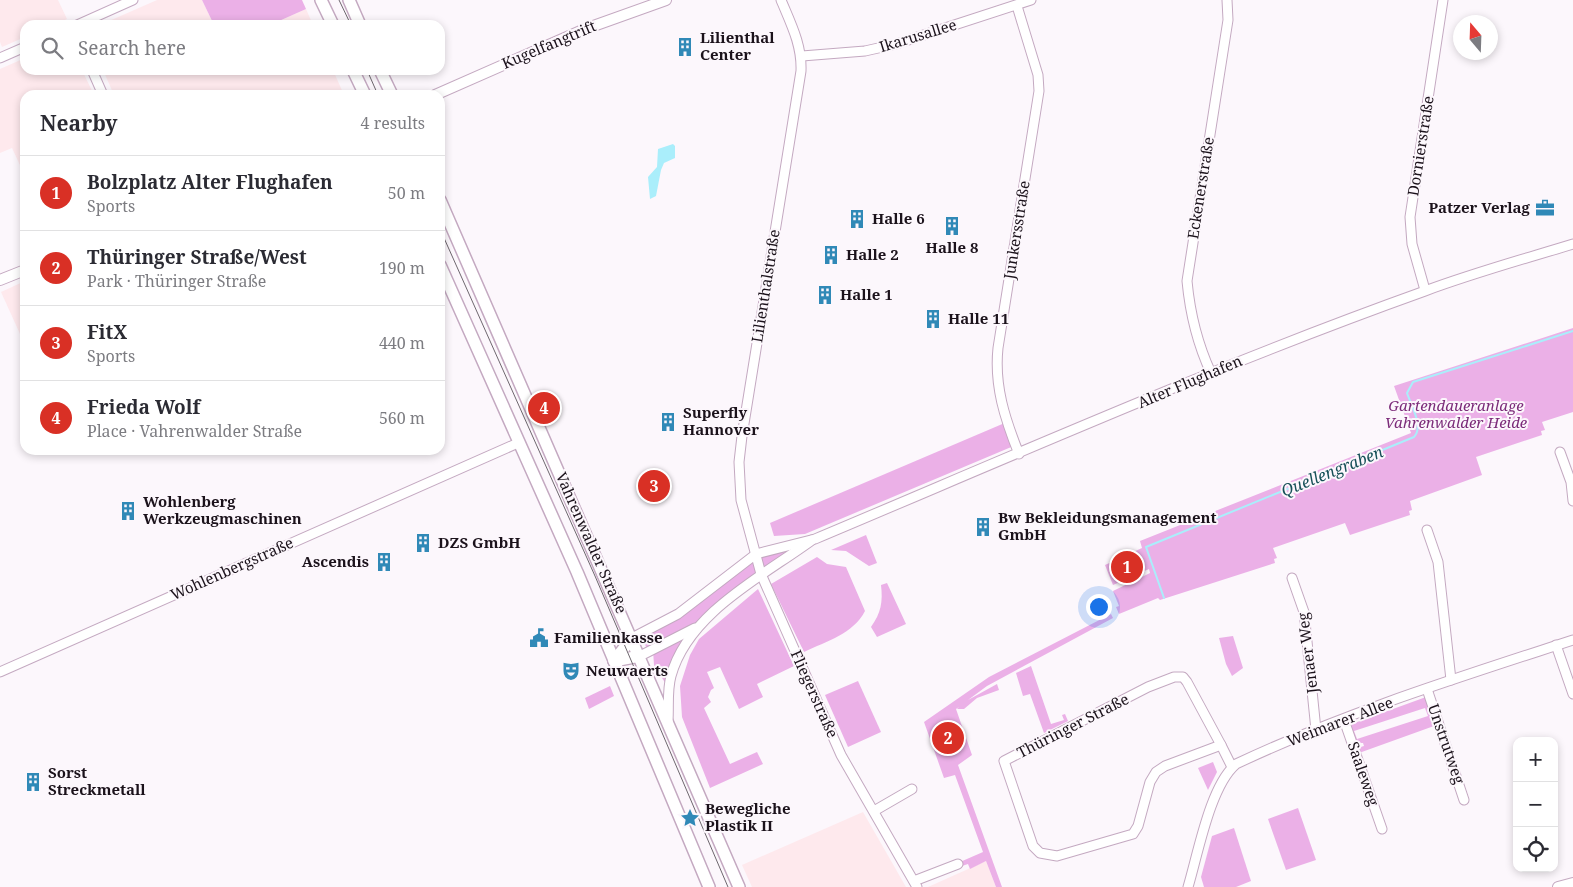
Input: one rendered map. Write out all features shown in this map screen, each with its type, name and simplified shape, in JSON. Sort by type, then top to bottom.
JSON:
[{"type":"main road","points":[[321,0],[331,20]]},
{"type":"main road","points":[[349,0],[358,20]]},
{"type":"main road","points":[[355,75],[363,90]]},
{"type":"main road","points":[[382,75],[390,90]]},
{"type":"main road","name":"Vahrenwalder Straße","points":[[445,211],[739,887]]},
{"type":"main road","name":"Vahrenwalder Straße","points":[[445,276],[577,572],[709,887]]},
{"type":"main road","points":[[614,661],[632,638]]},
{"type":"main road","points":[[614,661],[640,656]]},
{"type":"street","points":[[88,20],[133,0]]},
{"type":"street","name":"Kugelfangtrift","points":[[445,91],[585,30],[666,0]]},
{"type":"street","name":"Lilienthalstraße","points":[[761,574],[741,500],[738,462],[802,56],[799,43],[781,0]]},
{"type":"street","name":"Ikarusallee","points":[[802,56],[865,52],[1017,6],[1031,0]]},
{"type":"street","name":"Eckenerstraße","points":[[1210,373],[1198,343],[1190,309],[1187,281],[1228,20],[1228,0]]},
{"type":"street","name":"Dornierstraße","points":[[1425,290],[1412,244],[1410,224],[1443,0]]},
{"type":"street","name":"Junkersstraße","points":[[1017,6],[1036,68],[1039,91],[998,348],[996,381],[1010,432],[1019,454]]},
{"type":"street","points":[[0,58],[20,49]]},
{"type":"street","points":[[94,75],[102,90]]},
{"type":"street","name":"Alter Flughafen","points":[[632,638],[678,614],[756,554],[815,539],[1210,373],[1425,290],[1573,244]]},
{"type":"street","points":[[0,280],[20,272]]},
{"type":"street","name":"Wohlenbergstraße","points":[[0,672],[518,443]]},
{"type":"street","points":[[1560,452],[1571,482],[1573,501]]},
{"type":"street","points":[[1427,530],[1438,562],[1451,680]]},
{"type":"street","name":"Alter Flughafen","points":[[640,656],[697,627],[761,574],[815,539]]},
{"type":"street","name":"Fliegerstraße","points":[[761,574],[842,755],[916,884],[958,864]]},
{"type":"street","name":"Jenaer Weg","points":[[1292,578],[1304,612],[1316,730]]},
{"type":"street","name":"Alter Flughafen","points":[[668,722],[669,689],[673,670],[683,646],[697,627]]},
{"type":"street","name":"Weimarer Allee","points":[[1232,767],[1316,730],[1451,680],[1573,640]]},
{"type":"street","points":[[1556,645],[1573,694]]},
{"type":"street","name":"Thüringer Straße","points":[[1221,746],[1165,766],[1156,772],[1150,782],[1138,826],[1133,834],[1057,856],[1040,853],[1034,846],[1004,761],[1148,687],[1174,677],[1183,677],[1187,682],[1221,746],[1232,767]]},
{"type":"street","name":"Unstrutweg","points":[[1427,689],[1464,800]]},
{"type":"street","name":"Saaleweg","points":[[1344,720],[1382,828]]},
{"type":"street","points":[[1188,887],[1212,803],[1226,774],[1232,767]]},
{"type":"street","points":[[874,811],[912,789]]},
{"type":"street","points":[[1558,887],[1573,882]]},
{"type":"shaded area","points":[[0,0],[58,0],[67,19],[20,20],[20,39],[2,47],[0,42]]},
{"type":"shaded area","points":[[157,0],[202,0],[212,20],[111,20]]},
{"type":"shaded area","points":[[306,9],[311,20],[281,20]]},
{"type":"shaded area","points":[[20,60],[20,75],[84,75],[92,90],[20,90],[20,165],[12,148],[0,153],[0,69]]},
{"type":"shaded area","points":[[105,75],[335,75],[342,90],[112,90]]},
{"type":"shaded area","points":[[20,283],[20,334],[1,292]]},
{"type":"shaded area","points":[[863,812],[906,887],[752,887],[742,865]]},
{"type":"shaded area","points":[[986,861],[996,887],[928,887]]},
{"type":"green space","points":[[202,0],[302,0],[306,9],[281,20],[212,20]]},
{"type":"green space","name":"Gartendaueranlage Vahrenwalder Heide","points":[[1573,328],[1573,412],[1542,422],[1545,430],[1541,431],[1542,435],[1476,457],[1482,475],[1410,501],[1412,510],[1409,511],[1410,515],[1350,535],[1345,523],[1273,548],[1277,558],[1274,559],[1275,563],[1160,600],[1158,598],[1119,614],[1116,607],[1119,606],[1113,591],[1150,573],[1149,569],[1113,585],[1105,565],[1142,548],[1140,541],[1411,433],[1394,386]]},
{"type":"green space","points":[[1007,422],[1016,445],[805,534],[774,536],[770,523]]},
{"type":"green space","points":[[866,535],[877,563],[869,566],[846,551],[831,550]]},
{"type":"green space","points":[[801,541],[687,640],[669,689],[654,665],[653,650],[648,652],[641,634],[740,565]]},
{"type":"green space","points":[[817,557],[827,564],[846,567],[865,611],[854,626],[804,652],[771,584]]},
{"type":"green space","points":[[887,583],[906,624],[877,637],[871,627],[880,607],[882,597],[881,585]]},
{"type":"green space","points":[[758,589],[794,666],[757,684],[763,697],[739,709],[720,667],[707,672],[714,688],[708,697],[711,702],[704,708],[730,764],[757,752],[763,764],[710,788],[682,717],[680,686],[690,655],[699,639]]},
{"type":"green space","points":[[1111,614],[1113,618],[987,686],[968,700],[997,684],[999,690],[977,698],[964,709],[957,709],[959,707],[956,709],[972,755],[958,765],[1002,887],[996,887],[986,861],[970,869],[968,864],[962,866],[960,862],[983,852],[955,775],[944,778],[924,722],[989,677]]},
{"type":"green space","points":[[1233,636],[1243,668],[1232,676],[1226,664],[1219,638]]},
{"type":"green space","points":[[1031,666],[1051,724],[1064,720],[1062,715],[1065,714],[1068,721],[1044,733],[1030,694],[1023,696],[1016,673]]},
{"type":"green space","points":[[858,681],[881,732],[848,747],[825,695]]},
{"type":"green space","points":[[610,686],[614,696],[589,709],[585,698]]},
{"type":"green space","points":[[1426,697],[1434,726],[1359,753],[1357,748],[1364,746],[1363,743],[1355,743],[1349,725]],"holes":[[[1425,708],[1428,716],[1357,739],[1354,731]]]},
{"type":"green space","points":[[1213,762],[1217,772],[1208,790],[1198,768]]},
{"type":"green space","points":[[1298,808],[1316,860],[1286,870],[1268,819]]},
{"type":"green space","points":[[1234,828],[1251,881],[1236,887],[1204,887],[1201,877],[1212,836]]},
{"type":"water","points":[[673,144],[675,146],[675,158],[664,163],[656,196],[650,199],[648,177],[657,167],[658,149]]},
{"type":"waterway","name":"Quellengraben","points":[[1164,598],[1146,547],[1414,437],[1418,428],[1414,410],[1407,393],[1413,382],[1573,331]]},
{"type":"tram line","points":[[339,0],[349,20]]},
{"type":"tram line","points":[[369,75],[376,90]]},
{"type":"tram line","points":[[445,240],[595,576],[728,887]]},
{"type":"place","name":"Lilienthal Center","points":[[685,47]]},
{"type":"place","name":"Patzer Verlag","points":[[1545,208]]},
{"type":"place","name":"Halle 6","points":[[857,219]]},
{"type":"place","name":"Halle 8","points":[[952,226]]},
{"type":"place","name":"Halle 2","points":[[831,255]]},
{"type":"place","name":"Halle 1","points":[[825,295]]},
{"type":"place","name":"Halle 11","points":[[933,319]]},
{"type":"place","name":"Frieda Wolf","points":[[544,408]]},
{"type":"place","name":"Superfly Hannover","points":[[668,422]]},
{"type":"place","name":"FitX","points":[[654,486]]},
{"type":"place","name":"Wohlenberg Werkzeugmaschinen","points":[[128,511]]},
{"type":"place","name":"Bw Bekleidungsmanagement GmbH","points":[[983,527]]},
{"type":"place","name":"DZS GmbH","points":[[423,543]]},
{"type":"place","name":"Ascendis","points":[[384,562]]},
{"type":"place","name":"Bolzplatz Alter Flughafen","points":[[1127,567]]},
{"type":"place","name":"Familienkasse","points":[[539,638]]},
{"type":"place","name":"Neuwaerts","points":[[571,671]]},
{"type":"place","name":"Thüringer Straße/West","points":[[948,738]]},
{"type":"place","name":"Sorst Streckmetall","points":[[33,782]]},
{"type":"place","name":"Bewegliche Plastik II","points":[[690,818]]}]
